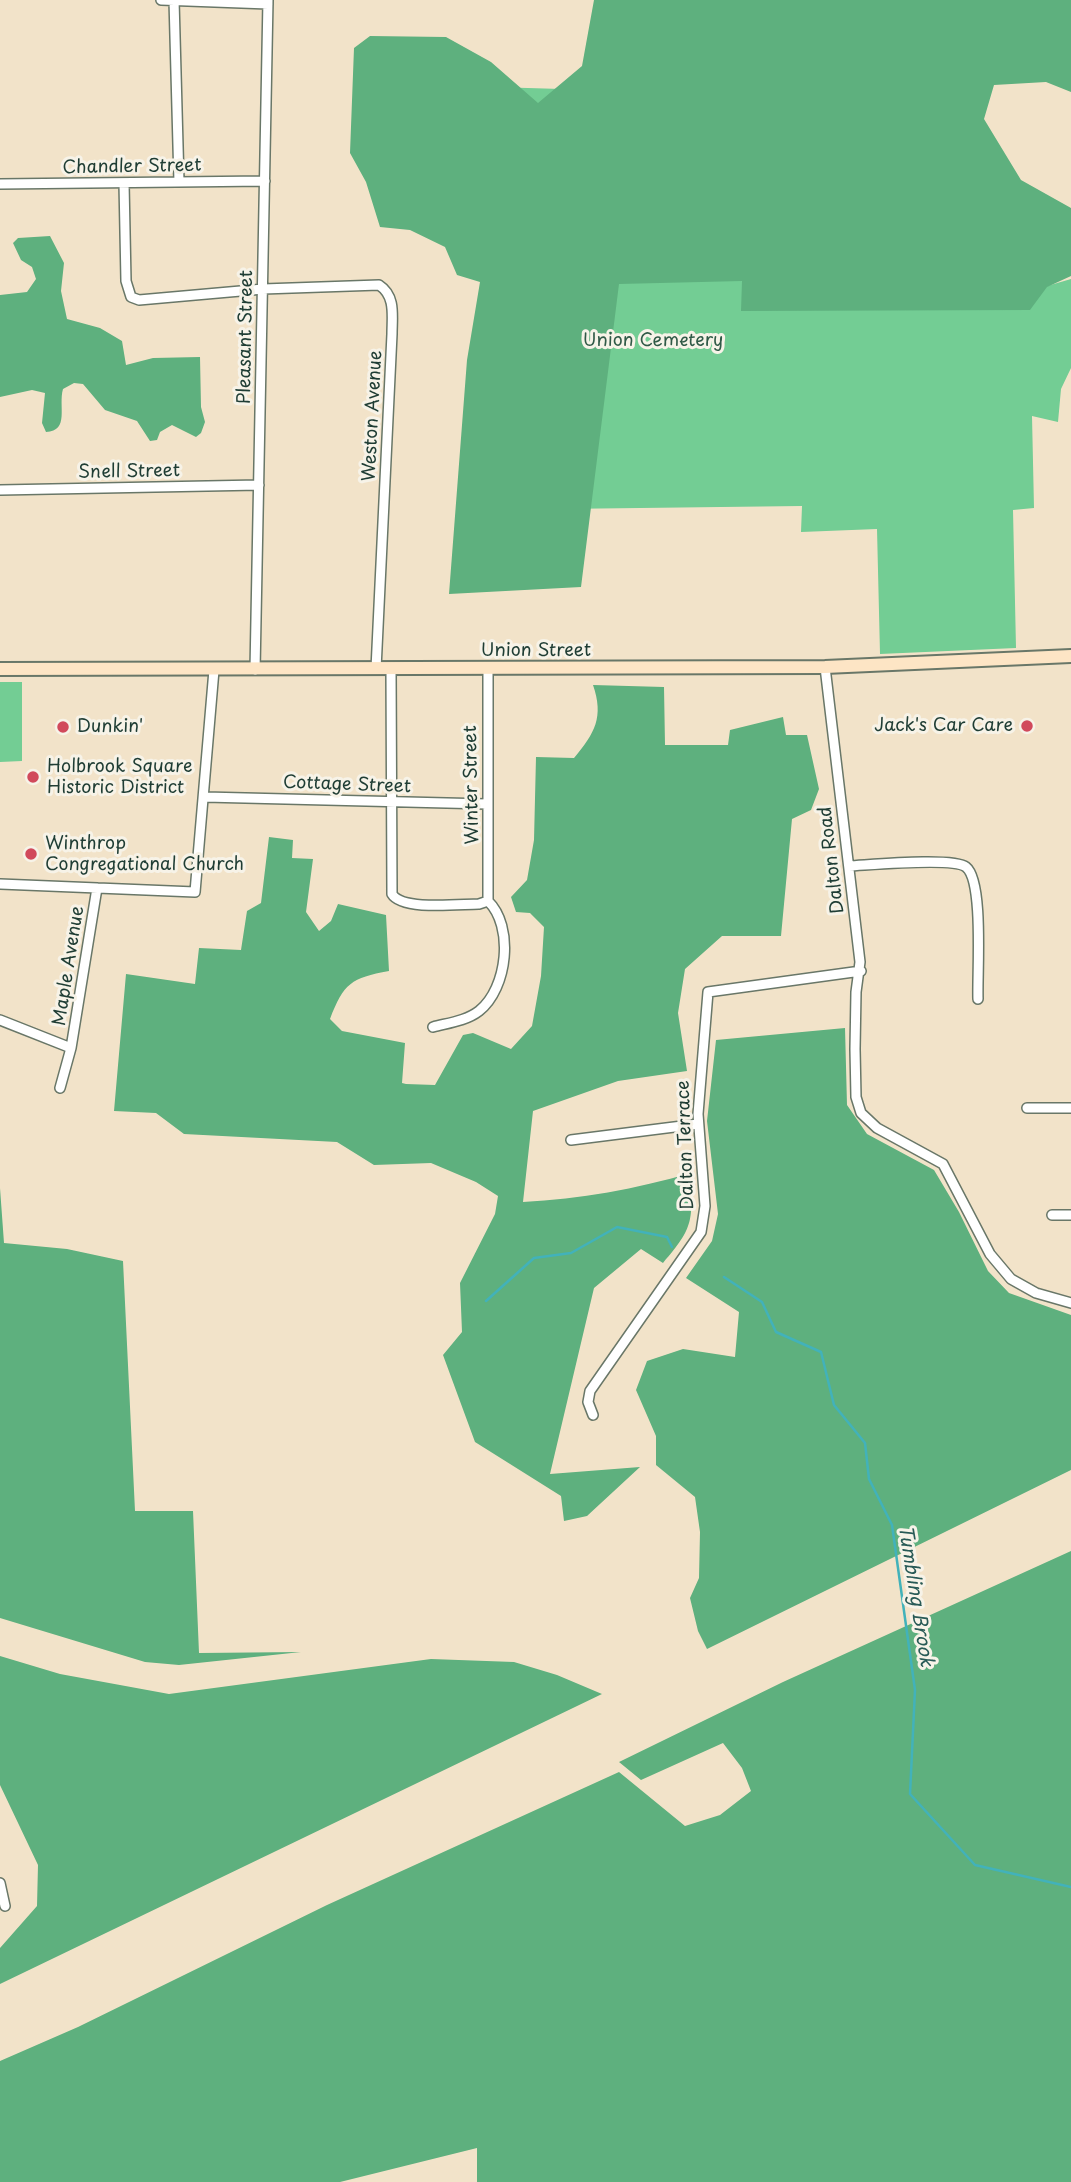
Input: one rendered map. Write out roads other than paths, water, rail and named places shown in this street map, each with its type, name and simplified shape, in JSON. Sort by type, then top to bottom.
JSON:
[{"type":"main road","name":"Union Street","points":[[0,669],[825,667],[1071,656]]},
{"type":"street","points":[[161,0],[268,2]]},
{"type":"street","points":[[174,1],[179,183]]},
{"type":"street","name":"Pleasant Street","points":[[255,670],[268,2]]},
{"type":"street","name":"Chandler Street","points":[[0,184],[265,181]]},
{"type":"street","points":[[124,183],[126,281],[131,297],[139,300],[263,289]]},
{"type":"street","name":"Weston Avenue","points":[[263,289],[380,285],[388,291],[392,303],[376,669]]},
{"type":"street","name":"Snell Street","points":[[0,490],[259,485]]},
{"type":"street","name":"Dalton Road","points":[[825,667],[861,971],[856,992],[856,1097],[864,1117],[877,1128],[943,1164],[990,1254],[1005,1274],[1028,1290],[1071,1303]]},
{"type":"street","name":"Winter Street","points":[[488,668],[488,901]]},
{"type":"street","points":[[391,669],[391,883],[394,898],[401,903],[423,905],[480,904],[488,901],[499,914],[501,925],[502,964],[497,988],[491,999],[473,1015],[433,1027]]},
{"type":"street","points":[[0,884],[195,892],[214,670]]},
{"type":"street","name":"Cottage Street","points":[[205,797],[487,804]]},
{"type":"street","points":[[849,866],[942,863],[962,865],[969,870],[975,883],[978,923],[978,999]]},
{"type":"street","name":"Maple Avenue","points":[[60,1087],[71,1048],[97,888]]},
{"type":"street","name":"Dalton Terrace","points":[[593,1415],[589,1402],[590,1391],[701,1232],[705,1206],[698,1124],[708,992],[861,971]]},
{"type":"street","name":"Maple Avenue","points":[[0,1020],[71,1048]]},
{"type":"street","points":[[1027,1108],[1071,1108]]},
{"type":"street","points":[[571,1140],[698,1124]]},
{"type":"street","points":[[1052,1215],[1071,1215]]},
{"type":"street","points":[[0,1883],[5,1906]]},
{"type":"waterway","name":"Tumbling Brook","points":[[486,1301],[534,1258],[571,1253],[617,1227],[667,1237],[672,1247]]},
{"type":"waterway","name":"Tumbling Brook","points":[[724,1277],[762,1302],[776,1332],[821,1352],[834,1405],[865,1443],[869,1479],[892,1525],[915,1690],[910,1794],[975,1865],[1071,1887]]},
{"type":"place","name":"Jack's Car Care","points":[[1027,726]]},
{"type":"place","name":"Dunkin'","points":[[63,727]]},
{"type":"place","name":"Holbrook Square Historic District","points":[[33,777]]},
{"type":"place","name":"Winthrop Congregational Church","points":[[31,854]]},
{"type":"park label","name":"Union Cemetery","points":[[653,341]]}]
